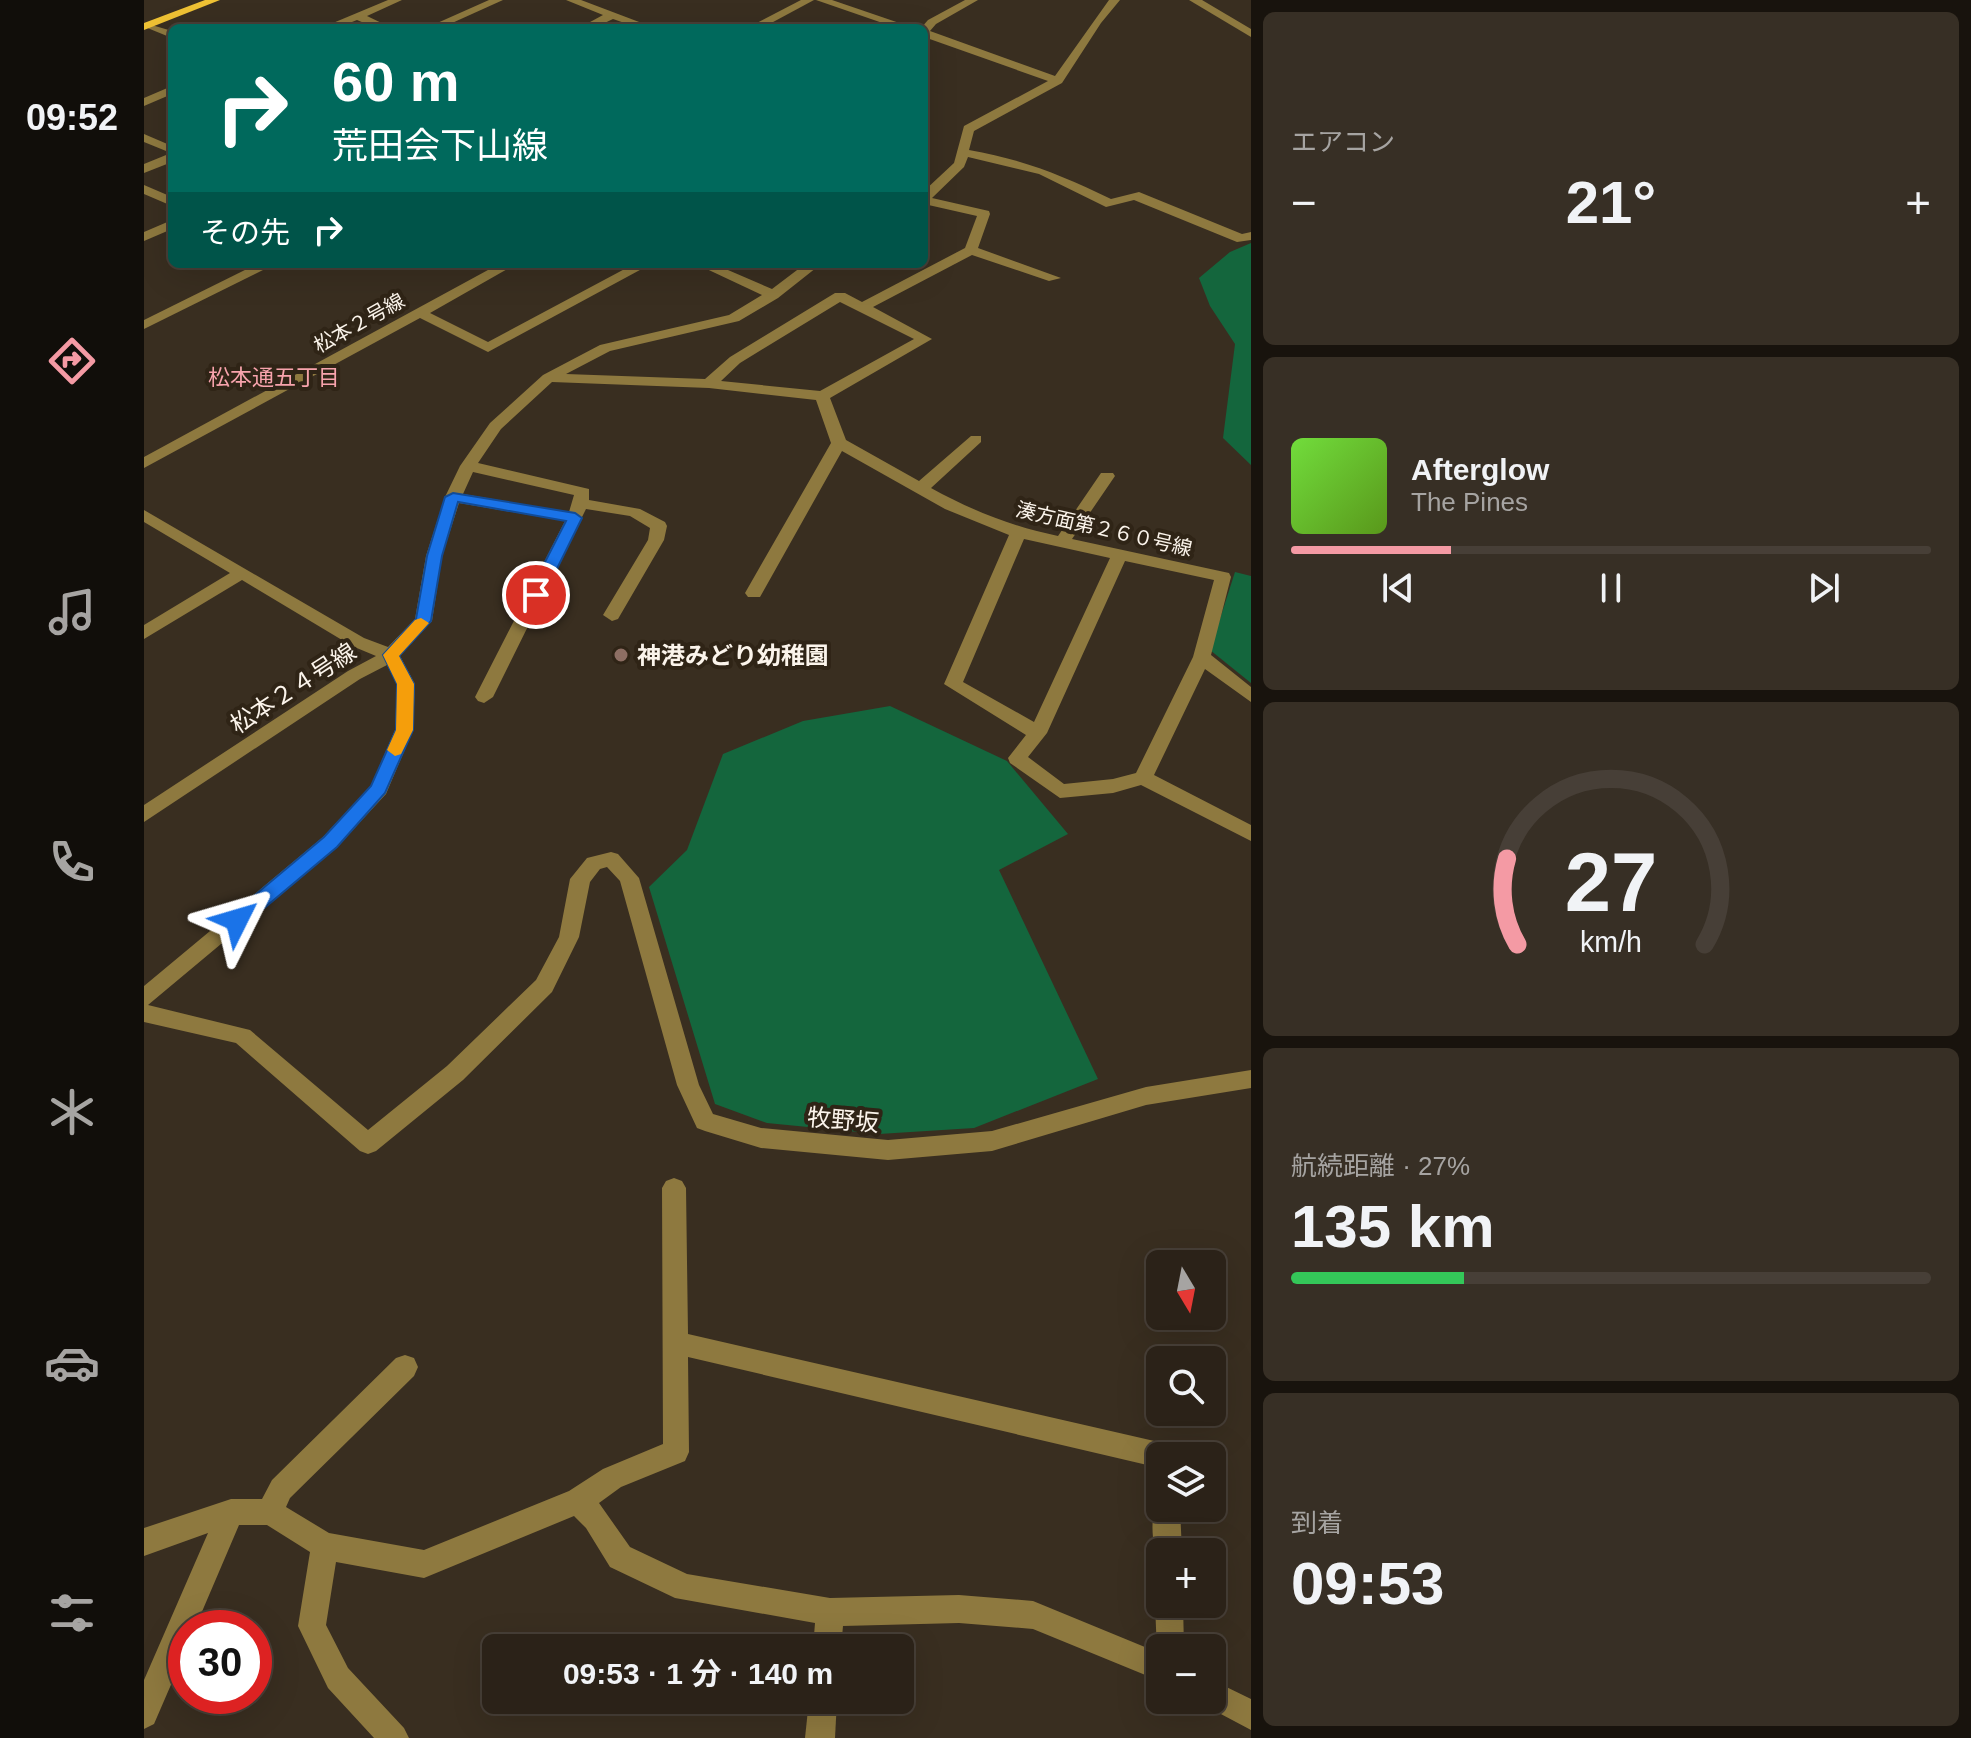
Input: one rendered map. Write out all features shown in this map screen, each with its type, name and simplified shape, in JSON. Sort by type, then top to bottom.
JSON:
[{"type":"main road","points":[[147,26],[215,0]]},
{"type":"street","points":[[337,24],[397,0]]},
{"type":"street","points":[[441,24],[498,0]]},
{"type":"street","points":[[571,0],[638,24]]},
{"type":"street","points":[[761,24],[809,0]]},
{"type":"street","points":[[821,0],[896,24]]},
{"type":"street","points":[[928,27],[973,0]]},
{"type":"street","points":[[928,195],[960,164],[968,129],[1058,81],[1115,0]]},
{"type":"street","points":[[1194,0],[1251,34]]},
{"type":"street","points":[[1210,12],[1216,0]]},
{"type":"street","points":[[593,24],[612,15]]},
{"type":"street","points":[[1230,23],[1251,15]]},
{"type":"street","points":[[357,16],[376,24]]},
{"type":"street","points":[[147,26],[168,34]]},
{"type":"street","points":[[928,33],[1058,81]]},
{"type":"street","points":[[144,102],[168,92]]},
{"type":"street","points":[[144,138],[168,148]]},
{"type":"street","points":[[962,152],[1033,168],[1111,204],[1134,195],[1242,239],[1251,236]]},
{"type":"street","points":[[144,169],[168,159]]},
{"type":"street","points":[[144,189],[168,200]]},
{"type":"street","points":[[862,307],[971,250],[984,214],[928,200]]},
{"type":"street","points":[[144,237],[168,226]]},
{"type":"street","points":[[971,250],[1054,278]]},
{"type":"street","points":[[144,325],[260,268]]},
{"type":"street","name":"松本２号線","points":[[144,463],[502,268]]},
{"type":"street","points":[[420,313],[488,348],[637,268]]},
{"type":"street","points":[[712,268],[773,295]]},
{"type":"street","points":[[144,998],[330,842],[379,789],[404,730],[406,684],[391,655],[423,621],[434,556],[453,497],[468,466],[495,426],[548,378],[605,348],[734,318],[773,295],[809,268]]},
{"type":"street","points":[[548,378],[709,384],[822,396],[925,339],[840,296],[735,360],[709,384]]},
{"type":"street","points":[[144,306],[162,316]]},
{"type":"street","points":[[754,593],[839,443],[822,396]]},
{"type":"street","points":[[920,489],[976,439]]},
{"type":"street","name":"湊方面第２６０号線","points":[[839,443],[951,506],[1018,533],[1223,577],[1202,657]]},
{"type":"street","points":[[468,466],[583,492],[578,511],[484,697]]},
{"type":"street","points":[[1063,541],[1107,476]]},
{"type":"street","points":[[453,497],[578,511],[634,512],[659,526],[656,540],[612,615]]},
{"type":"street","name":"松本２４号線","points":[[144,515],[358,642],[391,655]]},
{"type":"street","points":[[1018,533],[953,684],[1038,733]]},
{"type":"street","points":[[1120,555],[1038,733],[1017,758],[1060,791],[1113,786],[1143,778],[1251,834]]},
{"type":"street","points":[[144,633],[242,573]]},
{"type":"street","name":"松本２４号線","points":[[144,815],[354,675],[391,655]]},
{"type":"street","points":[[1143,778],[1202,657],[1251,696]]},
{"type":"street","name":"牧野坂","points":[[144,1013],[242,1036],[368,1144],[455,1073],[544,986],[569,937],[580,879],[594,863],[611,859],[629,878],[688,1085],[705,1121],[761,1138],[888,1150],[992,1141],[1146,1096],[1251,1079]]},
{"type":"street","points":[[144,1542],[231,1512],[270,1512],[325,1546],[424,1564],[578,1501],[612,1478],[676,1452],[674,1188]]},
{"type":"street","points":[[677,1343],[1146,1452]]},
{"type":"street","points":[[270,1512],[281,1489],[405,1367]]},
{"type":"street","points":[[578,1501],[596,1518],[620,1557],[685,1588],[830,1612],[959,1609],[1033,1615],[1146,1661]]},
{"type":"street","points":[[144,1714],[231,1512]]},
{"type":"street","points":[[325,1546],[312,1626],[338,1678],[394,1738]]},
{"type":"street","points":[[828,1634],[830,1612]]},
{"type":"street","points":[[1226,1702],[1251,1715]]},
{"type":"street","points":[[820,1738],[822,1714]]},
{"type":"green space","points":[[1251,243],[1251,465],[1223,438],[1235,344],[1210,306],[1199,278],[1230,252]]},
{"type":"green space","points":[[1235,572],[1251,576],[1251,683],[1210,650]]},
{"type":"green space","points":[[890,706],[1007,761],[1068,834],[999,870],[1098,1079],[974,1128],[879,1134],[767,1123],[715,1104],[649,887],[687,850],[723,754],[803,721]]},
{"type":"slow traffic","points":[[395,750],[404,730],[406,684],[391,655],[421,623]]},
{"type":"place","name":"神港みどり幼稚園","points":[[621,655]]},
{"type":"district","name":"松本通五丁目","points":[[274,377]]},
{"type":"route","points":[[237,920],[330,842],[379,789],[404,730],[406,684],[391,655],[423,621],[434,556],[453,497],[575,518],[536,595]]}]
